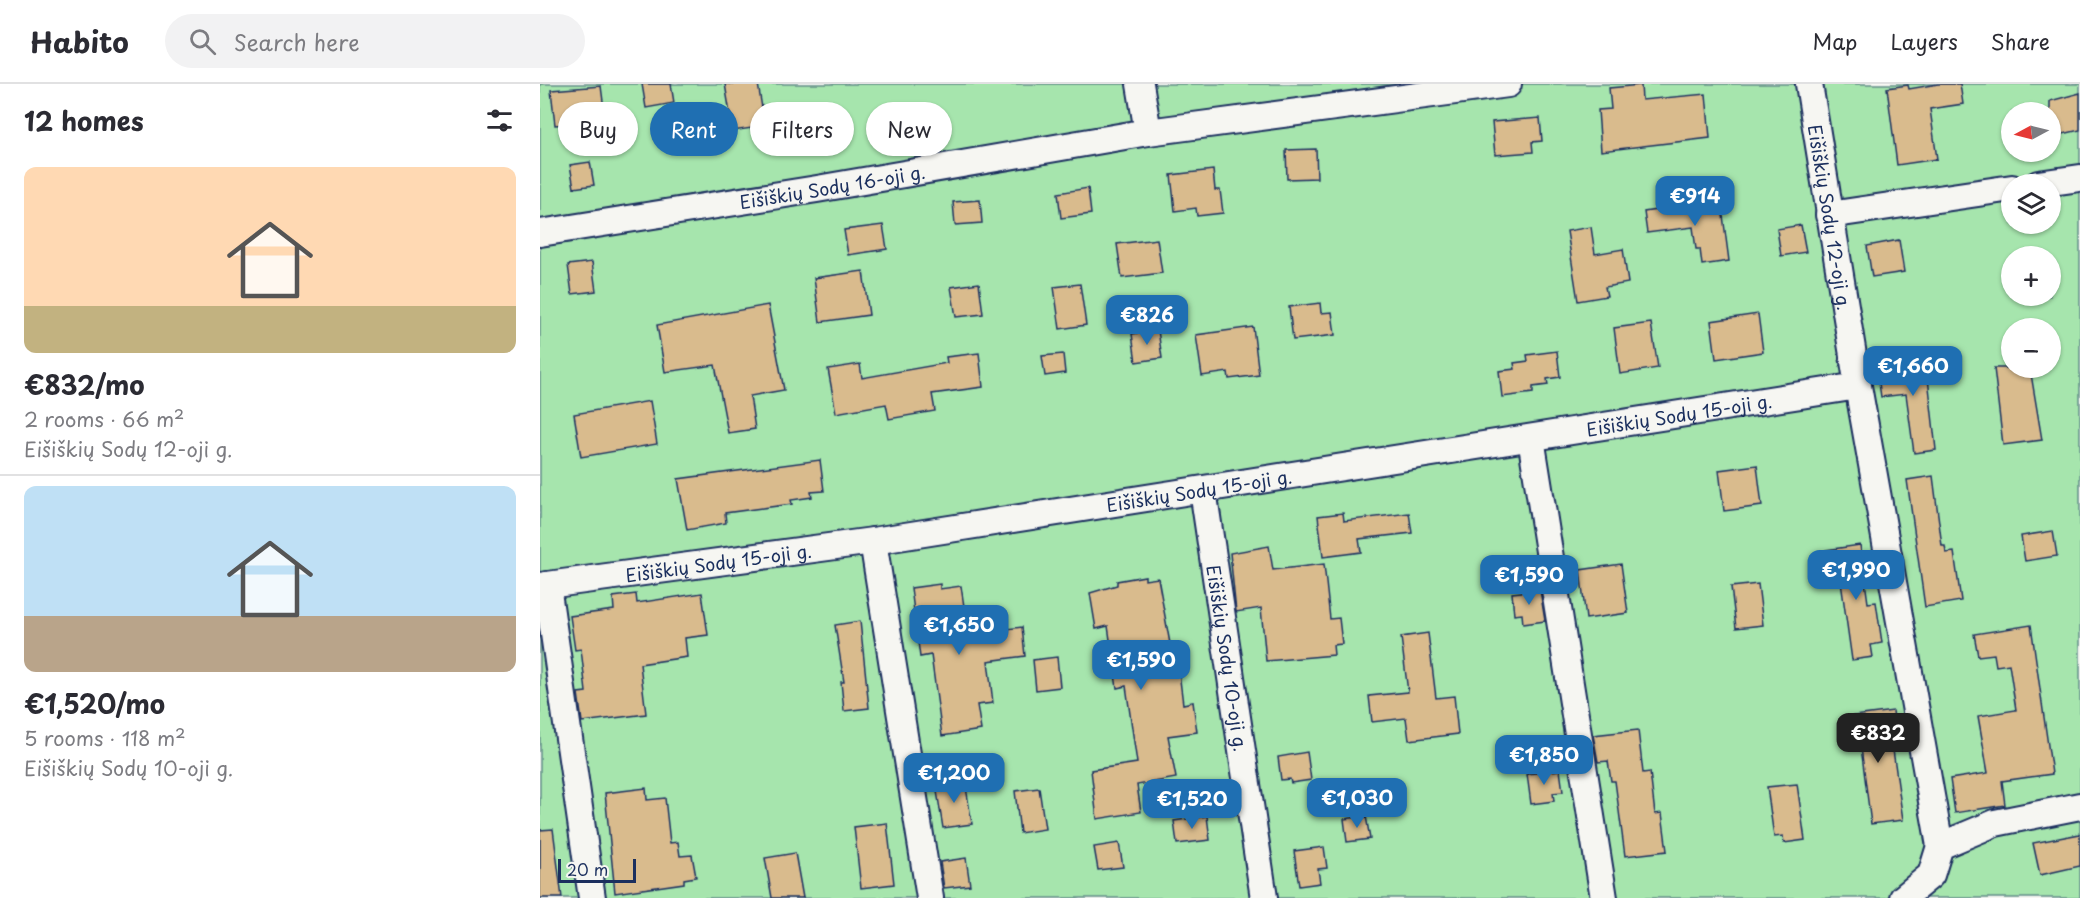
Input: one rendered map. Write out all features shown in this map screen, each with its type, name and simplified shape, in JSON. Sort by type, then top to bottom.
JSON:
[{"type":"street","points":[[1140,84],[1148,132]]},
{"type":"street","name":"Eišiškių Sodų 16-oji g.","points":[[540,233],[817,189],[1148,132],[1508,84]]},
{"type":"street","name":"Eišiškių Sodų 12-oji g.","points":[[1809,84],[1858,386],[1940,846]]},
{"type":"street","points":[[2061,181],[2080,178]]},
{"type":"street","points":[[1829,215],[2001,190]]},
{"type":"street","name":"Eišiškių Sodų 15-oji g.","points":[[543,585],[873,541],[1858,386]]},
{"type":"street","points":[[1531,438],[1604,898]]},
{"type":"street","name":"Eišiškių Sodų 10-oji g.","points":[[1203,490],[1264,898]]},
{"type":"street","points":[[873,541],[930,898]]},
{"type":"street","points":[[543,585],[592,898]]},
{"type":"street","points":[[1903,898],[1931,875],[1940,846],[1995,823],[2080,806]]},
{"type":"green space","points":[[540,84],[2080,84],[2080,898],[540,898]]},
{"type":"building","points":[[642,84],[671,84],[674,102],[650,102],[650,107],[646,108]]},
{"type":"building","points":[[725,84],[758,84],[761,102],[750,102],[750,128],[738,130],[738,102],[728,102]]},
{"type":"building","points":[[1938,84],[1960,84],[1963,104],[1930,109],[1937,159],[1897,165],[1887,88],[1908,85],[1909,89]]},
{"type":"building","points":[[1641,85],[1642,100],[1706,94],[1710,138],[1601,151],[1598,110],[1611,109],[1609,88]]},
{"type":"building","points":[[601,86],[603,102],[558,102],[558,125],[555,125],[551,90]]},
{"type":"building","points":[[2080,93],[2080,130],[2061,134],[2061,102],[2050,101]]},
{"type":"building","points":[[1540,118],[1542,141],[1532,142],[1533,152],[1495,155],[1492,122]]},
{"type":"building","points":[[1316,149],[1317,178],[1287,179],[1286,150]]},
{"type":"building","points":[[590,162],[594,185],[574,188],[570,165]]},
{"type":"building","points":[[1213,170],[1215,190],[1220,190],[1223,213],[1197,216],[1196,208],[1175,211],[1171,175]]},
{"type":"building","points":[[1088,188],[1091,214],[1061,218],[1058,193]]},
{"type":"building","points":[[980,200],[982,223],[955,225],[953,202]]},
{"type":"building","points":[[1721,200],[1729,261],[1702,265],[1700,249],[1696,249],[1693,227],[1647,233],[1644,212]]},
{"type":"building","points":[[883,225],[887,249],[848,255],[844,230]]},
{"type":"building","points":[[1801,225],[1806,252],[1781,256],[1777,229]]},
{"type":"building","points":[[1591,227],[1595,254],[1623,249],[1628,283],[1605,287],[1607,296],[1578,301],[1567,231]]},
{"type":"building","points":[[1157,239],[1162,273],[1122,278],[1117,244]]},
{"type":"building","points":[[1899,240],[1904,272],[1872,277],[1867,246]]},
{"type":"building","points":[[592,262],[596,291],[572,294],[568,265]]},
{"type":"building","points":[[863,271],[869,315],[820,322],[814,278]]},
{"type":"building","points":[[979,283],[983,314],[956,317],[951,287]]},
{"type":"building","points":[[1080,284],[1086,325],[1060,329],[1054,287]]},
{"type":"building","points":[[1320,303],[1321,313],[1332,312],[1335,335],[1293,340],[1289,307]]},
{"type":"building","points":[[768,305],[784,390],[750,396],[755,429],[728,433],[715,365],[665,372],[657,325]]},
{"type":"building","points":[[1758,314],[1763,352],[1716,359],[1711,321]]},
{"type":"building","points":[[1651,323],[1658,368],[1620,374],[1614,328]]},
{"type":"building","points":[[1253,327],[1259,375],[1229,379],[1228,372],[1202,376],[1196,335]]},
{"type":"building","points":[[1158,330],[1162,358],[1136,362],[1132,334]]},
{"type":"building","points":[[1557,351],[1560,377],[1547,379],[1548,385],[1533,387],[1533,393],[1502,397],[1499,371],[1515,369],[1514,363],[1528,361],[1527,355]]},
{"type":"building","points":[[1925,351],[1936,450],[1914,453],[1906,394],[1881,397],[1878,376],[1897,373],[1894,355]]},
{"type":"building","points":[[979,353],[983,387],[932,394],[935,411],[889,419],[886,404],[836,413],[828,369],[860,364],[862,378],[947,363],[946,357]]},
{"type":"building","points":[[1063,354],[1065,373],[1045,376],[1042,356]]},
{"type":"building","points":[[1994,368],[2001,368],[2001,378],[2032,378],[2042,440],[2003,445]]},
{"type":"building","points":[[650,401],[657,444],[581,457],[574,414]]},
{"type":"building","points":[[820,460],[824,491],[811,492],[812,497],[791,500],[792,504],[725,513],[726,523],[687,530],[678,479]]},
{"type":"building","points":[[1757,465],[1762,506],[1724,511],[1719,470]]},
{"type":"building","points":[[1933,476],[1942,546],[1945,546],[1946,553],[1954,552],[1961,601],[1925,607],[1907,480]]},
{"type":"building","points":[[1343,513],[1344,521],[1409,513],[1412,533],[1359,539],[1361,552],[1323,557],[1318,516]]},
{"type":"building","points":[[2053,531],[2057,556],[2025,561],[2021,536]]},
{"type":"building","points":[[1860,545],[1868,603],[1876,602],[1882,643],[1871,645],[1873,657],[1852,660],[1840,575],[1829,576],[1826,550]]},
{"type":"building","points":[[1269,546],[1273,570],[1324,564],[1330,619],[1339,618],[1342,644],[1333,645],[1334,655],[1266,661],[1261,608],[1236,612],[1230,553]]},
{"type":"building","points":[[1621,564],[1628,613],[1586,619],[1580,570]]},
{"type":"building","points":[[1145,576],[1145,580],[1158,578],[1171,649],[1176,648],[1183,704],[1193,702],[1197,732],[1168,736],[1176,778],[1137,785],[1141,812],[1097,819],[1091,770],[1137,763],[1126,686],[1117,688],[1108,626],[1096,629],[1090,593],[1117,585],[1117,581]]},
{"type":"building","points":[[940,584],[940,589],[961,586],[968,634],[1022,627],[1025,656],[988,661],[993,703],[977,705],[981,730],[942,736],[931,655],[920,657],[911,588]]},
{"type":"building","points":[[1758,584],[1763,625],[1736,628],[1731,587]]},
{"type":"building","points":[[1540,590],[1545,621],[1523,624],[1522,614],[1514,615],[1512,593]]},
{"type":"building","points":[[702,593],[708,635],[685,638],[687,657],[640,664],[646,714],[582,722],[578,693],[586,692],[581,649],[575,650],[570,616],[614,610],[613,597],[636,594],[637,603]]},
{"type":"building","points":[[860,621],[869,708],[844,711],[841,682],[844,682],[835,625]]},
{"type":"building","points":[[2031,625],[2052,774],[2002,781],[2005,805],[1955,813],[1950,779],[1988,773],[1978,716],[2016,710],[2009,664],[1996,666],[1994,654],[1978,656],[1974,634]]},
{"type":"building","points":[[1428,633],[1436,698],[1454,696],[1458,734],[1409,740],[1406,718],[1372,722],[1369,696],[1408,692],[1401,637]]},
{"type":"building","points":[[1057,657],[1060,687],[1036,690],[1033,660]]},
{"type":"building","points":[[1893,711],[1896,735],[1891,736],[1903,820],[1871,824],[1860,740],[1850,741],[1847,717]]},
{"type":"building","points":[[1638,730],[1643,773],[1650,772],[1655,814],[1662,813],[1667,851],[1625,856],[1615,781],[1611,781],[1608,761],[1598,762],[1593,735]]},
{"type":"building","points":[[1307,752],[1311,780],[1291,783],[1290,779],[1281,780],[1278,757]]},
{"type":"building","points":[[1560,770],[1563,792],[1553,793],[1554,801],[1531,804],[1527,774]]},
{"type":"building","points":[[965,781],[972,824],[943,828],[936,785]]},
{"type":"building","points":[[1797,784],[1805,840],[1784,843],[1783,836],[1774,837],[1767,787]]},
{"type":"building","points":[[646,788],[647,800],[665,798],[670,843],[678,842],[680,856],[692,855],[696,877],[684,879],[684,883],[615,893],[605,793]]},
{"type":"building","points":[[1039,788],[1045,829],[1020,833],[1015,791]]},
{"type":"building","points":[[1207,816],[1210,840],[1177,844],[1174,821]]},
{"type":"building","points":[[1366,816],[1370,839],[1347,842],[1344,819]]},
{"type":"building","points":[[887,823],[894,884],[861,888],[854,827]]},
{"type":"building","points":[[553,829],[562,898],[540,898],[540,830]]},
{"type":"building","points":[[2080,834],[2080,866],[2040,875],[2033,843]]},
{"type":"building","points":[[1119,843],[1123,867],[1098,870],[1094,847]]},
{"type":"building","points":[[1324,847],[1327,868],[1318,869],[1320,883],[1299,886],[1294,851]]},
{"type":"building","points":[[795,853],[803,898],[772,898],[765,858]]},
{"type":"building","points":[[966,858],[970,885],[944,888],[940,862]]}]
